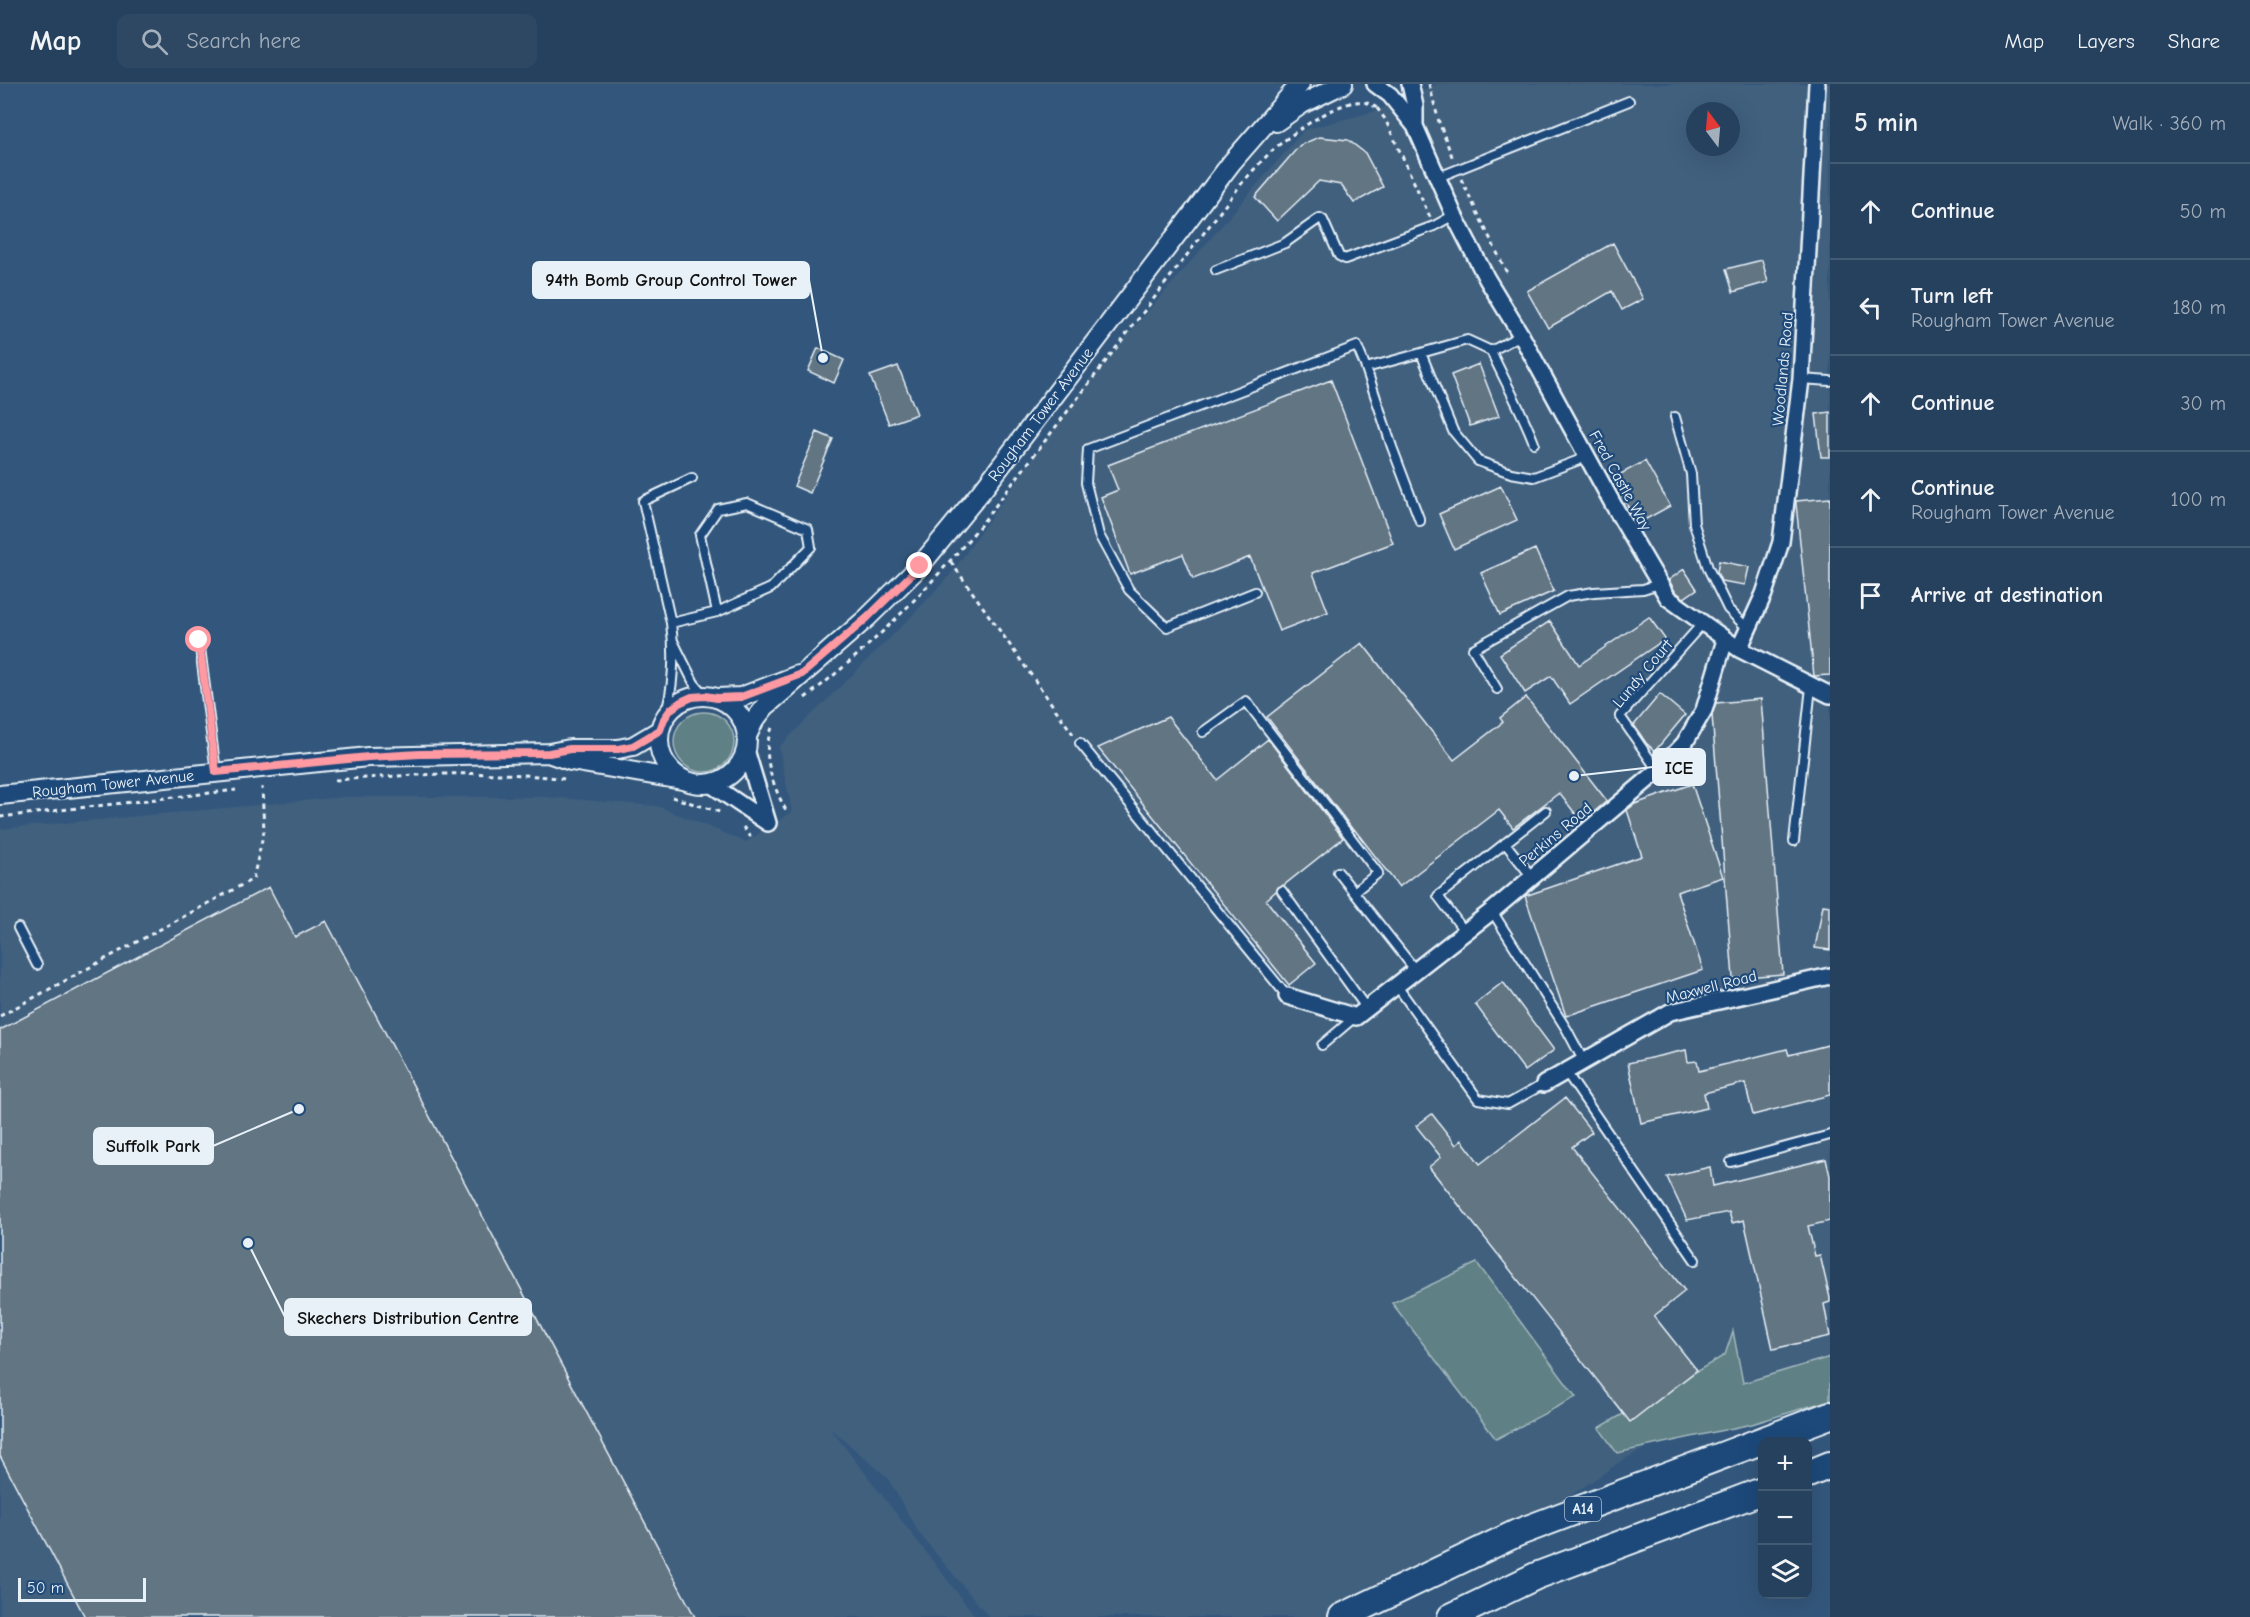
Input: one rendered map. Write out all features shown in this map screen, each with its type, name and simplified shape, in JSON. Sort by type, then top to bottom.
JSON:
[{"type":"highway","name":"A14","points":[[1342,1617],[1517,1533],[1830,1415]]},
{"type":"highway","points":[[1812,1472],[1830,1465]]},
{"type":"highway","points":[[1451,1617],[1536,1576],[1758,1493]]},
{"type":"street","name":"Rougham Tower Avenue","points":[[747,743],[754,720],[765,707],[790,688],[802,674],[867,618],[920,566],[984,488],[1219,179],[1300,84]]},
{"type":"street","name":"Rougham Tower Avenue","points":[[1257,135],[1302,104],[1343,84]]},
{"type":"street","points":[[1375,84],[1390,95],[1415,126]]},
{"type":"street","points":[[1410,84],[1415,106],[1415,126]]},
{"type":"street","name":"Woodlands Road","points":[[1739,649],[1764,594],[1781,542],[1801,379],[1816,84]]},
{"type":"street","name":"Fred Castle Way","points":[[1415,126],[1436,178],[1487,279],[1521,335],[1587,457],[1668,598],[1739,649],[1830,695]]},
{"type":"street","name":"Perkins Road","points":[[1361,1013],[1491,911],[1658,771],[1684,744],[1704,710],[1725,640]]},
{"type":"street","name":"Rougham Tower Avenue","points":[[711,697],[741,697],[802,674]]},
{"type":"street","points":[[709,783],[768,823],[744,723],[738,712],[729,704],[711,697],[692,697],[671,709],[662,725],[660,749],[668,766],[677,776],[688,781],[709,783],[722,780],[741,762],[747,743]]},
{"type":"street","name":"Rougham Tower Avenue","points":[[0,795],[368,757],[618,749],[633,746],[662,725]]},
{"type":"street","name":"Rougham Tower Avenue","points":[[549,753],[571,761],[688,781]]},
{"type":"street","name":"Maxwell Road","points":[[1544,1084],[1670,1012],[1830,976]]},
{"type":"street","points":[[1287,996],[1361,1013]]},
{"type":"lane","points":[[1436,178],[1629,101]]},
{"type":"lane","points":[[1216,270],[1285,243],[1320,218],[1323,219],[1342,259],[1434,226],[1454,215]]},
{"type":"lane","points":[[1491,351],[1521,335]]},
{"type":"lane","points":[[1366,368],[1467,339],[1491,351],[1523,414],[1534,443]]},
{"type":"lane","points":[[1255,592],[1167,627],[1129,590],[1099,535],[1086,483],[1088,449],[1357,346],[1420,521]]},
{"type":"lane","points":[[1420,353],[1453,431],[1478,461],[1511,473],[1534,477],[1587,457]]},
{"type":"lane","points":[[1801,379],[1830,381]]},
{"type":"lane","points":[[1676,417],[1691,474],[1694,524],[1708,568],[1728,609],[1748,629]]},
{"type":"lane","points":[[662,725],[670,696],[673,641],[671,623],[643,501],[692,478]]},
{"type":"lane","points":[[671,623],[717,612],[771,588],[811,547],[808,530],[747,503],[718,509],[700,535],[717,612]]},
{"type":"lane","points":[[1497,689],[1473,649],[1568,596],[1643,589],[1659,584]]},
{"type":"lane","name":"Lundy Court","points":[[1658,771],[1620,716],[1702,624]]},
{"type":"lane","points":[[199,640],[216,772]]},
{"type":"lane","points":[[673,641],[694,683],[711,697]]},
{"type":"lane","points":[[1794,841],[1811,687]]},
{"type":"lane","points":[[1203,732],[1246,701],[1378,873],[1354,892]]},
{"type":"lane","points":[[1080,743],[1287,996]]},
{"type":"lane","points":[[1465,932],[1438,896],[1546,810]]},
{"type":"lane","points":[[1504,843],[1532,877]]},
{"type":"lane","points":[[1338,872],[1416,971]]},
{"type":"lane","points":[[1282,891],[1361,1013]]},
{"type":"lane","points":[[1491,911],[1567,1030],[1584,1062]]},
{"type":"lane","points":[[18,928],[37,965]]},
{"type":"lane","points":[[1397,986],[1478,1098],[1508,1104],[1544,1084]]},
{"type":"lane","name":"Perkins Road","points":[[1322,1045],[1361,1013]]},
{"type":"lane","points":[[1566,1072],[1695,1260]]},
{"type":"lane","points":[[1731,1162],[1830,1135]]},
{"type":"path","points":[[1429,84],[1439,122],[1457,170],[1506,271],[1487,279]]},
{"type":"path","points":[[1377,108],[1390,95]]},
{"type":"path","points":[[797,704],[875,639],[951,562],[1242,183],[1287,138],[1337,108],[1356,102],[1368,103],[1377,108],[1385,119],[1434,226]]},
{"type":"path","points":[[951,562],[1080,743]]},
{"type":"path","points":[[777,721],[768,736],[767,751],[776,789],[787,812]]},
{"type":"path","points":[[334,780],[410,775],[512,774],[568,779]]},
{"type":"path","points":[[0,1016],[253,879],[264,831],[262,787],[251,788]]},
{"type":"path","points":[[0,817],[239,790]]},
{"type":"path","points":[[666,796],[713,808],[729,816]]},
{"type":"path","points":[[741,825],[752,837]]},
{"type":"shaded area","points":[[1437,84],[1830,84],[1830,1357],[1624,1459],[1517,1533],[1336,1617],[989,1617],[919,1533],[887,1477],[830,1428],[976,1617],[0,1617],[0,829],[344,797],[545,797],[657,806],[746,842],[792,812],[779,747],[907,621],[951,574],[1083,387],[1304,130],[1376,111]]},
{"type":"green space","points":[[704,712],[721,717],[729,725],[734,742],[729,759],[721,767],[704,772],[687,767],[679,759],[674,742],[679,725],[687,717]]},
{"type":"green space","points":[[1477,1263],[1576,1397],[1496,1439],[1392,1303]]},
{"type":"green space","points":[[1733,1331],[1743,1383],[1830,1357],[1830,1400],[1752,1424],[1617,1453],[1599,1428],[1725,1355]]},
{"type":"building","points":[[1319,137],[1348,140],[1365,153],[1383,187],[1354,203],[1341,185],[1319,181],[1277,221],[1255,197],[1300,145]]},
{"type":"building","points":[[1613,243],[1643,299],[1622,310],[1612,291],[1548,328],[1527,291]]},
{"type":"building","points":[[1762,260],[1768,282],[1733,292],[1726,269]]},
{"type":"building","points":[[818,348],[844,360],[834,383],[808,371]]},
{"type":"building","points":[[1479,364],[1499,416],[1470,426],[1451,375]]},
{"type":"building","points":[[898,366],[917,414],[889,424],[870,376]]},
{"type":"building","points":[[1331,380],[1393,543],[1313,573],[1328,612],[1279,631],[1250,557],[1193,579],[1183,554],[1130,574],[1101,497],[1118,490],[1108,465]]},
{"type":"building","points":[[1830,412],[1830,457],[1821,457],[1816,414]]},
{"type":"building","points":[[817,432],[833,439],[810,493],[794,486]]},
{"type":"building","points":[[1645,461],[1670,506],[1637,524],[1613,478]]},
{"type":"building","points":[[1501,486],[1517,520],[1454,549],[1439,514]]},
{"type":"building","points":[[1830,498],[1830,675],[1814,676],[1796,501]]},
{"type":"building","points":[[1535,549],[1554,591],[1500,615],[1481,573]]},
{"type":"building","points":[[1719,561],[1749,567],[1745,585],[1721,581],[1717,572]]},
{"type":"building","points":[[1684,569],[1697,589],[1684,598],[1675,591],[1669,580]]},
{"type":"building","points":[[1649,617],[1665,639],[1570,704],[1551,676],[1525,693],[1500,654],[1550,621],[1579,665]]},
{"type":"building","points":[[1362,643],[1454,760],[1503,722],[1500,718],[1526,697],[1607,801],[1582,822],[1559,793],[1513,828],[1499,810],[1399,887],[1267,717]]},
{"type":"building","points":[[1660,694],[1685,715],[1655,751],[1646,743],[1634,725]]},
{"type":"building","points":[[1761,699],[1783,974],[1733,978],[1712,715],[1716,703]]},
{"type":"building","points":[[1168,717],[1217,780],[1268,739],[1343,838],[1284,885],[1278,887],[1266,900],[1316,963],[1289,985],[1098,748]]},
{"type":"building","points":[[1692,784],[1723,877],[1677,892],[1703,970],[1566,1016],[1525,896],[1642,856],[1627,810],[1635,804]]},
{"type":"building","points":[[269,887],[295,937],[326,921],[695,1617],[85,1617],[0,1456],[0,1030]]},
{"type":"building","points":[[1823,905],[1830,906],[1830,950],[1815,948]]},
{"type":"building","points":[[1503,982],[1554,1050],[1525,1071],[1475,1004]]},
{"type":"building","points":[[1828,1045],[1830,1095],[1753,1115],[1745,1083],[1704,1093],[1707,1108],[1641,1123],[1628,1063],[1686,1050],[1688,1062],[1697,1061],[1699,1071],[1787,1049],[1789,1055]]},
{"type":"building","points":[[1565,1098],[1592,1132],[1572,1147],[1685,1291],[1654,1316],[1697,1370],[1630,1422],[1429,1167],[1441,1157],[1416,1126],[1432,1114],[1456,1145],[1462,1140],[1480,1164]]},
{"type":"building","points":[[1826,1159],[1830,1176],[1830,1221],[1808,1226],[1815,1256],[1820,1255],[1830,1298],[1830,1302],[1824,1304],[1830,1336],[1773,1349],[1744,1220],[1732,1223],[1729,1212],[1687,1220],[1667,1177],[1710,1167],[1713,1186]]},
{"type":"place","name":"94th Bomb Group Control Tower","points":[[823,358]]},
{"type":"place","name":"ICE","points":[[1574,776]]},
{"type":"place","name":"Suffolk Park","points":[[299,1109]]},
{"type":"place","name":"Skechers Distribution Centre","points":[[248,1243]]},
{"type":"route","points":[[199,640],[216,772],[420,754],[549,753],[570,749],[618,749],[647,740],[660,730],[671,709],[692,697],[741,697],[778,681],[802,674],[867,618],[920,566]]}]
